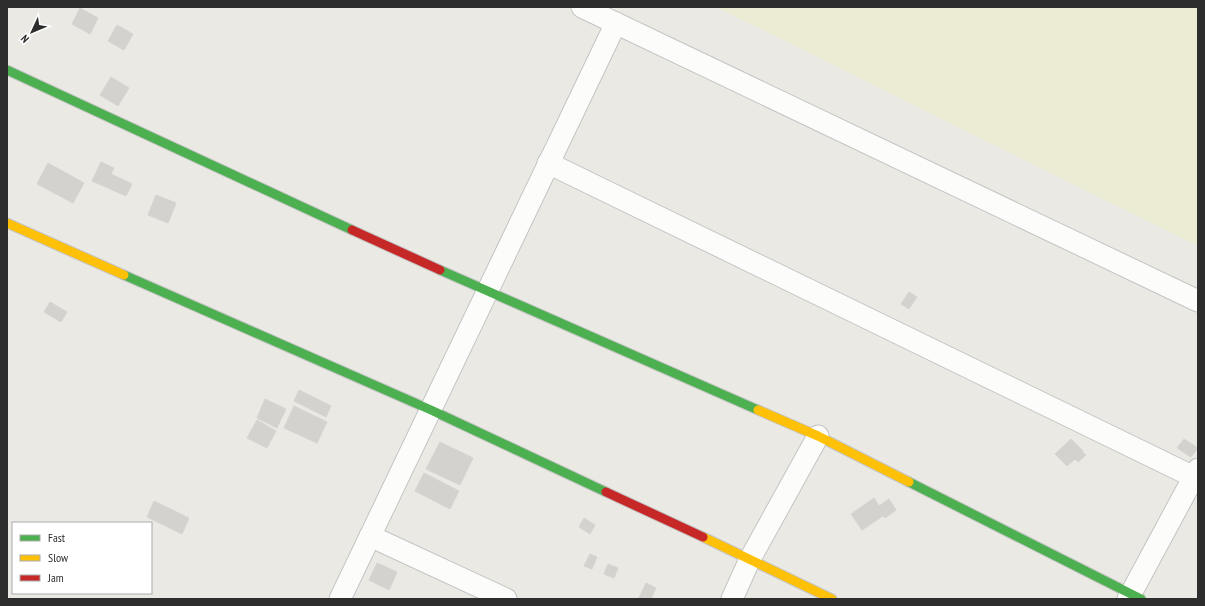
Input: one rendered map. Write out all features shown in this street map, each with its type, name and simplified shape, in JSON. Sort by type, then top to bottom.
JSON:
[{"type":"street","points":[[582,7],[1198,300]]},
{"type":"street","points":[[340,599],[616,23]]},
{"type":"street","points":[[7,70],[487,292],[818,436],[1133,597],[1197,475],[548,163]]},
{"type":"street","points":[[7,224],[431,410],[750,559],[832,599]]},
{"type":"street","points":[[732,599],[750,559],[818,436]]},
{"type":"street","points":[[370,536],[506,599]]},
{"type":"sand","points":[[716,7],[1198,7],[1198,246]]},
{"type":"building","points":[[80,8],[98,18],[90,34],[72,24]]},
{"type":"building","points":[[117,25],[133,34],[124,50],[108,41]]},
{"type":"building","points":[[111,77],[129,88],[118,106],[100,95]]},
{"type":"building","points":[[101,162],[114,168],[111,174],[132,184],[126,196],[92,181]]},
{"type":"building","points":[[48,163],[84,183],[73,203],[37,184]]},
{"type":"building","points":[[156,195],[176,203],[168,223],[148,215]]},
{"type":"building","points":[[909,292],[917,297],[909,309],[901,304]]},
{"type":"building","points":[[50,302],[67,312],[61,322],[44,312]]},
{"type":"building","points":[[299,390],[331,406],[326,417],[294,401]]},
{"type":"building","points":[[265,399],[286,409],[277,428],[257,418]]},
{"type":"building","points":[[294,406],[327,422],[317,443],[284,428]]},
{"type":"building","points":[[257,420],[276,431],[267,448],[247,438]]},
{"type":"building","points":[[1071,439],[1086,455],[1078,462],[1075,459],[1067,466],[1055,454]]},
{"type":"building","points":[[1184,439],[1198,448],[1191,457],[1177,448]]},
{"type":"building","points":[[440,442],[473,458],[460,485],[426,469]]},
{"type":"building","points":[[424,473],[459,491],[450,509],[415,491]]},
{"type":"building","points":[[874,498],[879,506],[889,499],[896,510],[885,518],[883,516],[862,530],[851,514]]},
{"type":"building","points":[[154,501],[189,518],[182,534],[147,517]]},
{"type":"building","points":[[584,518],[595,525],[590,534],[579,527]]},
{"type":"building","points":[[590,554],[597,557],[592,569],[584,566]]},
{"type":"building","points":[[377,563],[397,572],[389,590],[369,580]]},
{"type":"building","points":[[608,564],[618,568],[614,578],[604,574]]},
{"type":"building","points":[[646,583],[656,588],[651,599],[639,598]]},
{"type":"traffic: fast","points":[[7,70],[352,230]]},
{"type":"traffic: fast","points":[[440,270],[758,410]]},
{"type":"traffic: fast","points":[[124,275],[431,410],[606,492]]},
{"type":"traffic: fast","points":[[909,482],[1141,599]]},
{"type":"traffic: slow","points":[[7,223],[124,275]]},
{"type":"traffic: slow","points":[[758,410],[818,436],[909,482]]},
{"type":"traffic: slow","points":[[703,537],[832,599]]},
{"type":"traffic: jam","points":[[352,230],[440,270]]},
{"type":"traffic: jam","points":[[606,492],[703,537]]}]
